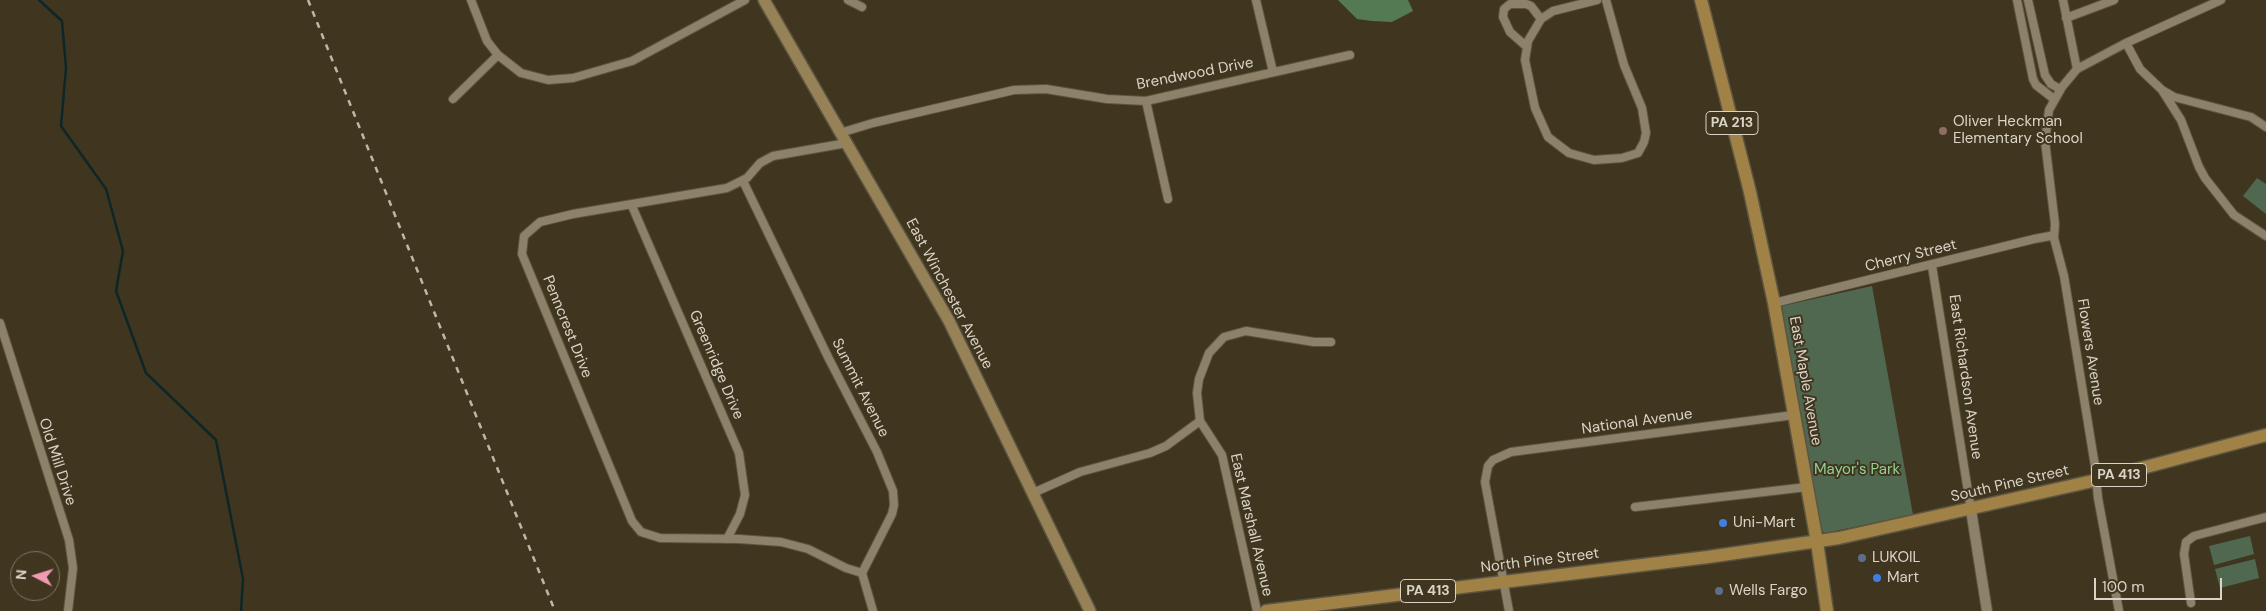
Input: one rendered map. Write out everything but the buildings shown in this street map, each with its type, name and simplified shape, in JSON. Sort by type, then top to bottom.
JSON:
[{"type":"main road","name":"East Winchester Avenue","points":[[764,0],[949,321],[1090,611]]},
{"type":"main road","name":"East Maple Avenue","points":[[1701,0],[1774,302],[1817,542],[1827,611]]},
{"type":"main road","name":"South Pine Street","points":[[1817,542],[1971,510],[2096,480],[2266,435]]},
{"type":"main road","name":"North Pine Street","points":[[1266,611],[1817,542]]},
{"type":"street","points":[[471,0],[487,41],[498,55],[509,65],[528,76],[548,80],[573,78],[632,61],[745,0]]},
{"type":"street","points":[[848,0],[862,7]]},
{"type":"street","points":[[1256,0],[1273,72]]},
{"type":"street","points":[[1597,0],[1553,11],[1541,19],[1535,27],[1527,47],[1527,75],[1536,108],[1548,137],[1555,144],[1574,156],[1594,160],[1622,158],[1638,153],[1645,139],[1642,108],[1624,65],[1606,0]]},
{"type":"street","points":[[2017,0],[2033,79],[2036,85],[2054,99]]},
{"type":"street","points":[[2028,0],[2045,75],[2051,84],[2060,89]]},
{"type":"street","points":[[2063,0],[2077,69],[2126,43],[2221,0]]},
{"type":"street","points":[[2066,18],[2114,0]]},
{"type":"street","points":[[1527,47],[1510,32],[1503,17],[1504,9],[1510,4],[1526,4],[1531,6],[1541,19]]},
{"type":"street","points":[[2126,43],[2140,69],[2162,90],[2174,97],[2251,117],[2266,127]]},
{"type":"street","points":[[453,99],[498,55]]},
{"type":"street","name":"Brendwood Drive","points":[[844,138],[882,121],[1014,90],[1046,89],[1107,99],[1146,101],[1350,55]]},
{"type":"street","name":"Flowers Avenue","points":[[2077,69],[2060,89],[2049,110],[2045,141],[2055,224],[2054,238],[2064,276],[2119,611]]},
{"type":"street","points":[[2162,90],[2181,120],[2205,178],[2234,215],[2266,236]]},
{"type":"street","points":[[1146,101],[1168,199]]},
{"type":"street","name":"Penncrest Drive","points":[[844,138],[773,156],[760,163],[743,181],[710,193],[573,214],[540,222],[524,236],[522,254],[636,526],[646,535],[660,538],[759,540],[800,546],[846,568],[862,573]]},
{"type":"street","name":"Summit Avenue","points":[[743,181],[850,402],[877,452],[893,491],[894,505],[892,514],[862,573]]},
{"type":"street","name":"Greenridge Drive","points":[[632,206],[739,453],[745,495],[740,514],[727,539]]},
{"type":"street","name":"Cherry Street","points":[[1774,302],[1932,266],[2034,239],[2050,236],[2054,238]]},
{"type":"street","name":"East Richardson Avenue","points":[[1932,266],[1987,611]]},
{"type":"street","name":"Old Mill Drive","points":[[0,323],[69,540],[73,568],[68,611]]},
{"type":"street","points":[[1033,493],[1080,472],[1150,453],[1166,446],[1200,421],[1197,393],[1203,365],[1213,347],[1224,337],[1246,331],[1314,342],[1331,342]]},
{"type":"street","name":"National Avenue","points":[[1504,582],[1485,482],[1488,466],[1500,455],[1794,415]]},
{"type":"street","name":"East Marshall Avenue","points":[[1200,421],[1222,455],[1257,611]]},
{"type":"street","points":[[1635,507],[1807,487]]},
{"type":"street","points":[[2191,603],[2184,554],[2186,542],[2191,537],[2266,516]]},
{"type":"street","points":[[862,573],[873,611]]},
{"type":"street","points":[[1504,582],[1509,611]]},
{"type":"green space","points":[[1338,0],[1408,0],[1413,11],[1392,22],[1357,19]]},
{"type":"green space","points":[[2257,178],[2266,184],[2266,214],[2243,196]]},
{"type":"green space","name":"Mayor's Park","points":[[1872,286],[1913,515],[1825,533],[1819,529],[1782,306]]},
{"type":"green space","points":[[2250,536],[2254,554],[2214,565],[2209,546]]},
{"type":"green space","points":[[2255,559],[2259,578],[2220,588],[2215,569]]},
{"type":"waterway","points":[[39,0],[62,21],[66,68],[61,126],[106,189],[123,251],[116,291],[146,373],[216,440],[243,579],[241,611]]},
{"type":"railway","points":[[308,0],[555,611]]},
{"type":"place","name":"Oliver Heckman Elementary School","points":[[1943,131]]},
{"type":"place","name":"Uni-Mart","points":[[1723,523]]},
{"type":"place","name":"LUKOIL","points":[[1862,558]]},
{"type":"place","name":"Mart","points":[[1877,578]]},
{"type":"place","name":"Wells Fargo","points":[[1719,591]]}]
